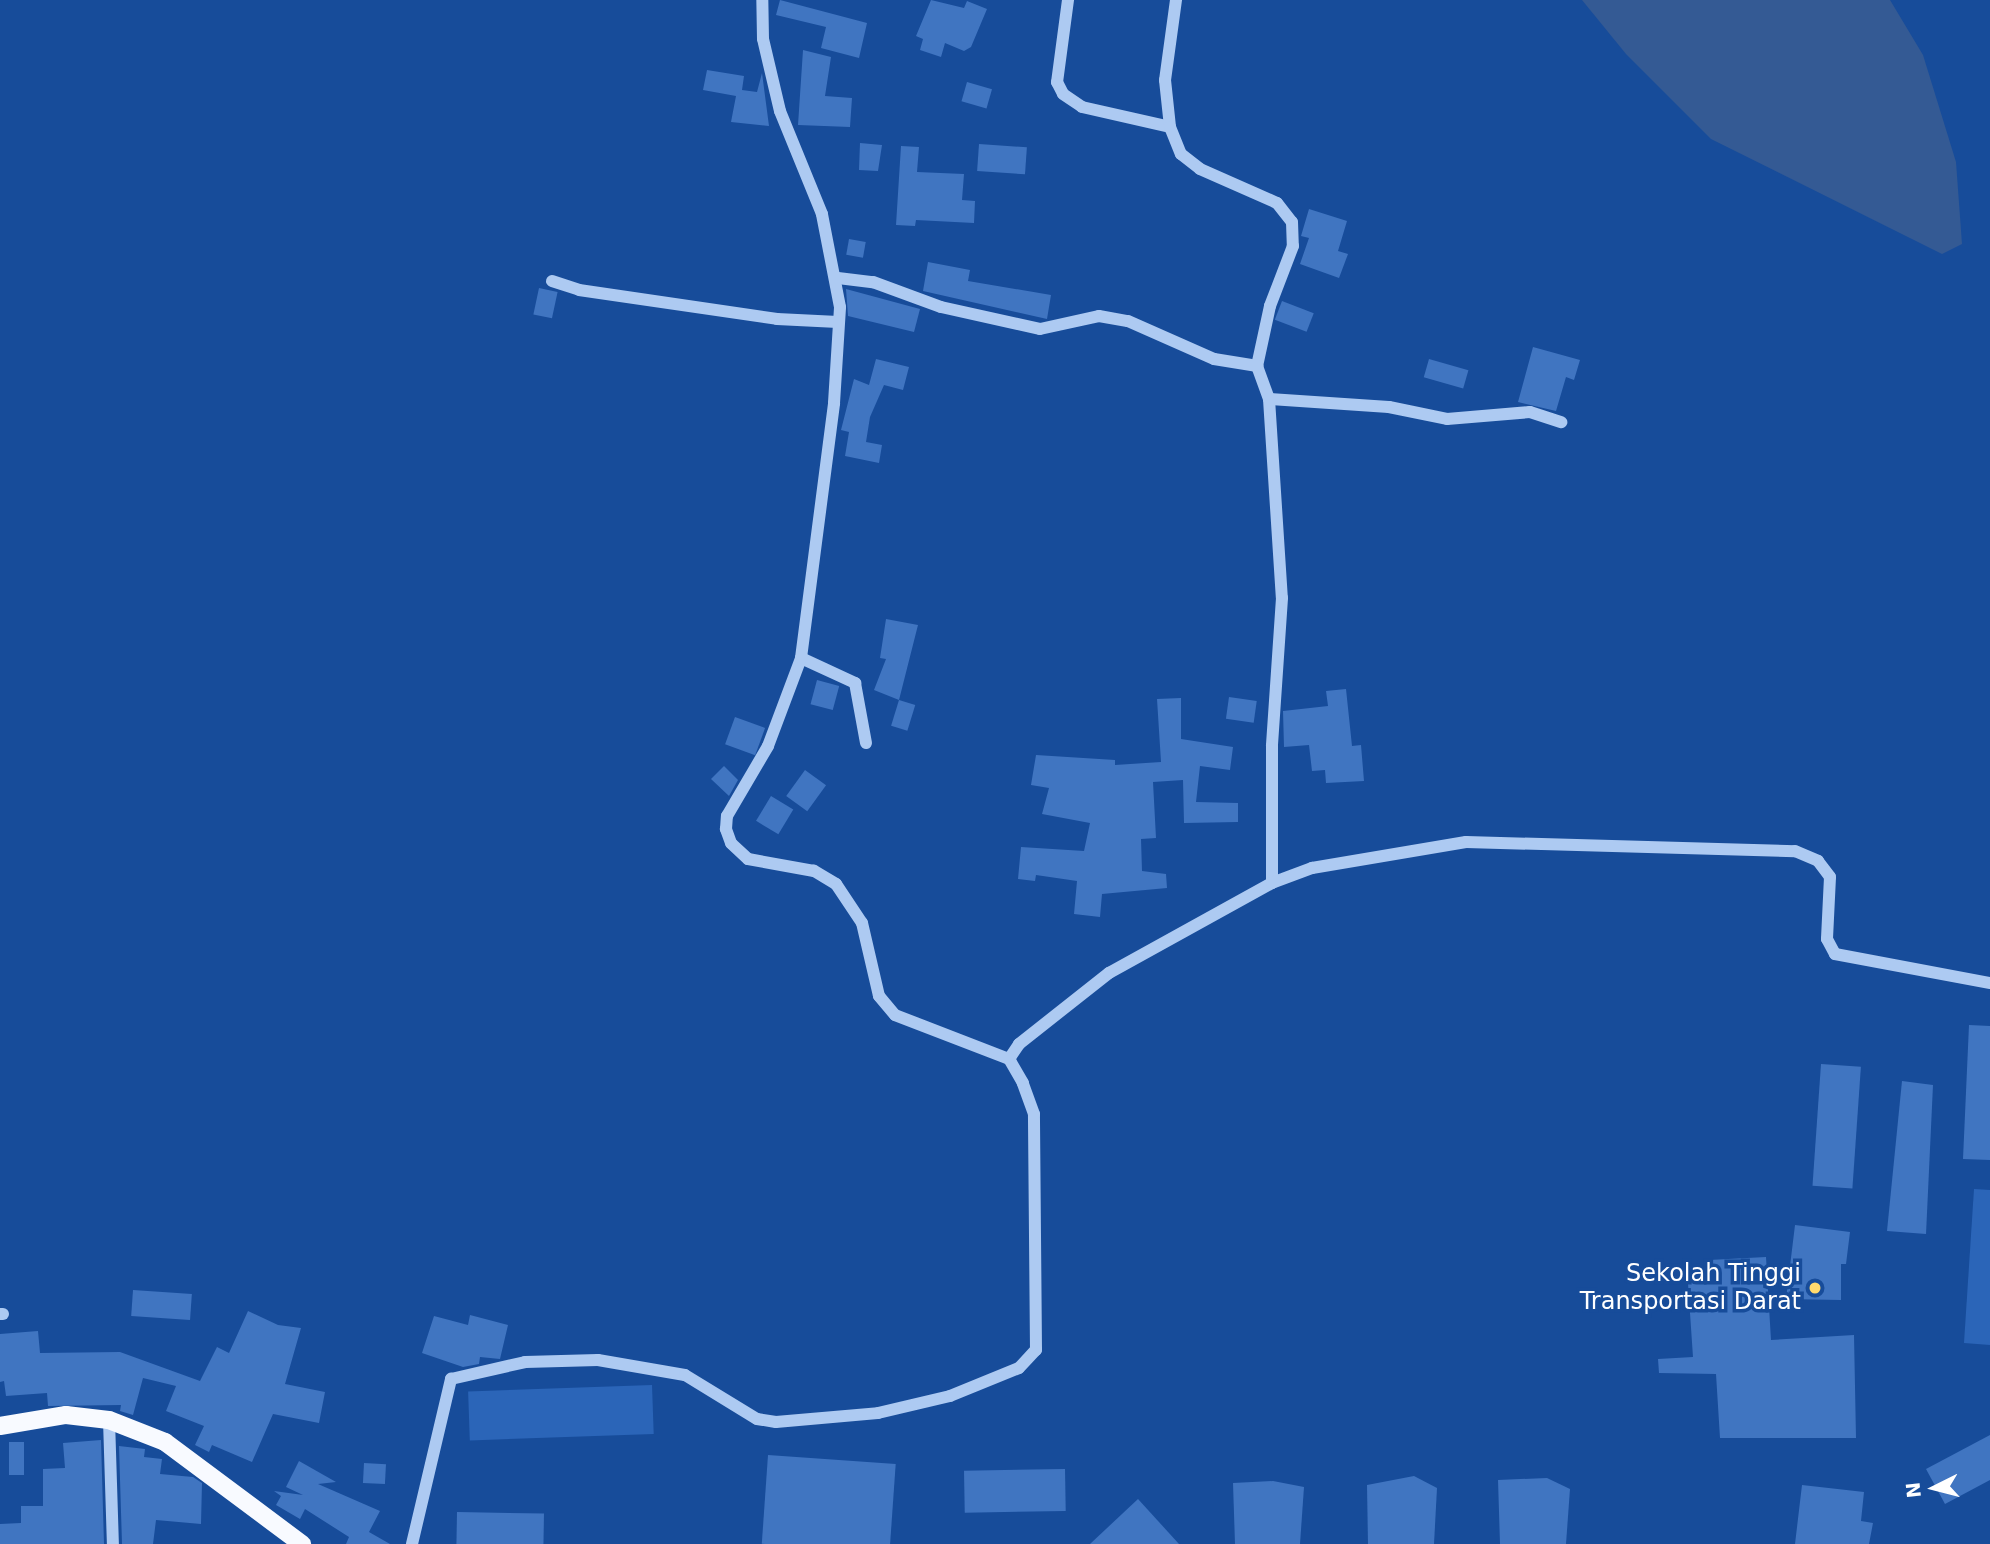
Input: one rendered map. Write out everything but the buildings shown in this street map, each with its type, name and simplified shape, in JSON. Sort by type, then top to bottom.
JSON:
[{"type":"main road","points":[[0,1426],[66,1415],[109,1420],[165,1442],[302,1544]]},
{"type":"street","points":[[412,1544],[451,1379],[525,1362],[598,1360],[685,1375],[757,1419],[776,1422],[878,1413],[950,1396],[1031,1361],[1036,1350],[1034,1114],[1009,1059],[895,1016],[879,996],[862,923],[836,884],[814,871],[748,859],[731,843],[727,816],[768,746],[801,658],[834,403],[838,322],[838,278],[821,214],[780,111],[763,38],[762,0]]},
{"type":"street","points":[[1069,0],[1057,82],[1063,94],[1082,107],[1170,127]]},
{"type":"street","points":[[1176,0],[1165,80],[1170,127],[1181,154],[1190,162],[1277,203],[1292,222],[1293,246],[1270,306],[1257,366],[1269,398],[1282,598],[1272,746],[1272,883]]},
{"type":"street","points":[[838,278],[873,282],[941,307],[1040,329],[1099,316],[1128,321],[1214,359],[1257,366]]},
{"type":"street","points":[[552,281],[579,290],[777,319],[838,322]]},
{"type":"street","points":[[1269,398],[1389,407],[1447,419],[1530,412],[1561,422]]},
{"type":"street","points":[[801,658],[855,683],[866,743]]},
{"type":"street","points":[[1009,1059],[1018,1044],[1109,973],[1272,883],[1312,868],[1466,842],[1782,849],[1826,868],[1830,877],[1827,939],[1835,954],[1990,983]]},
{"type":"street","points":[[109,1420],[113,1544]]},
{"type":"shaded area","points":[[1582,0],[1890,0],[1923,55],[1956,162],[1962,244],[1942,254],[1711,139],[1626,54]]},
{"type":"shaded area","points":[[1974,1189],[1990,1190],[1990,1345],[1964,1343]]},
{"type":"shaded area","points":[[652,1385],[654,1434],[470,1440],[468,1391]]},
{"type":"place","name":"Sekolah Tinggi Transportasi Darat","points":[[1815,1288]]}]
